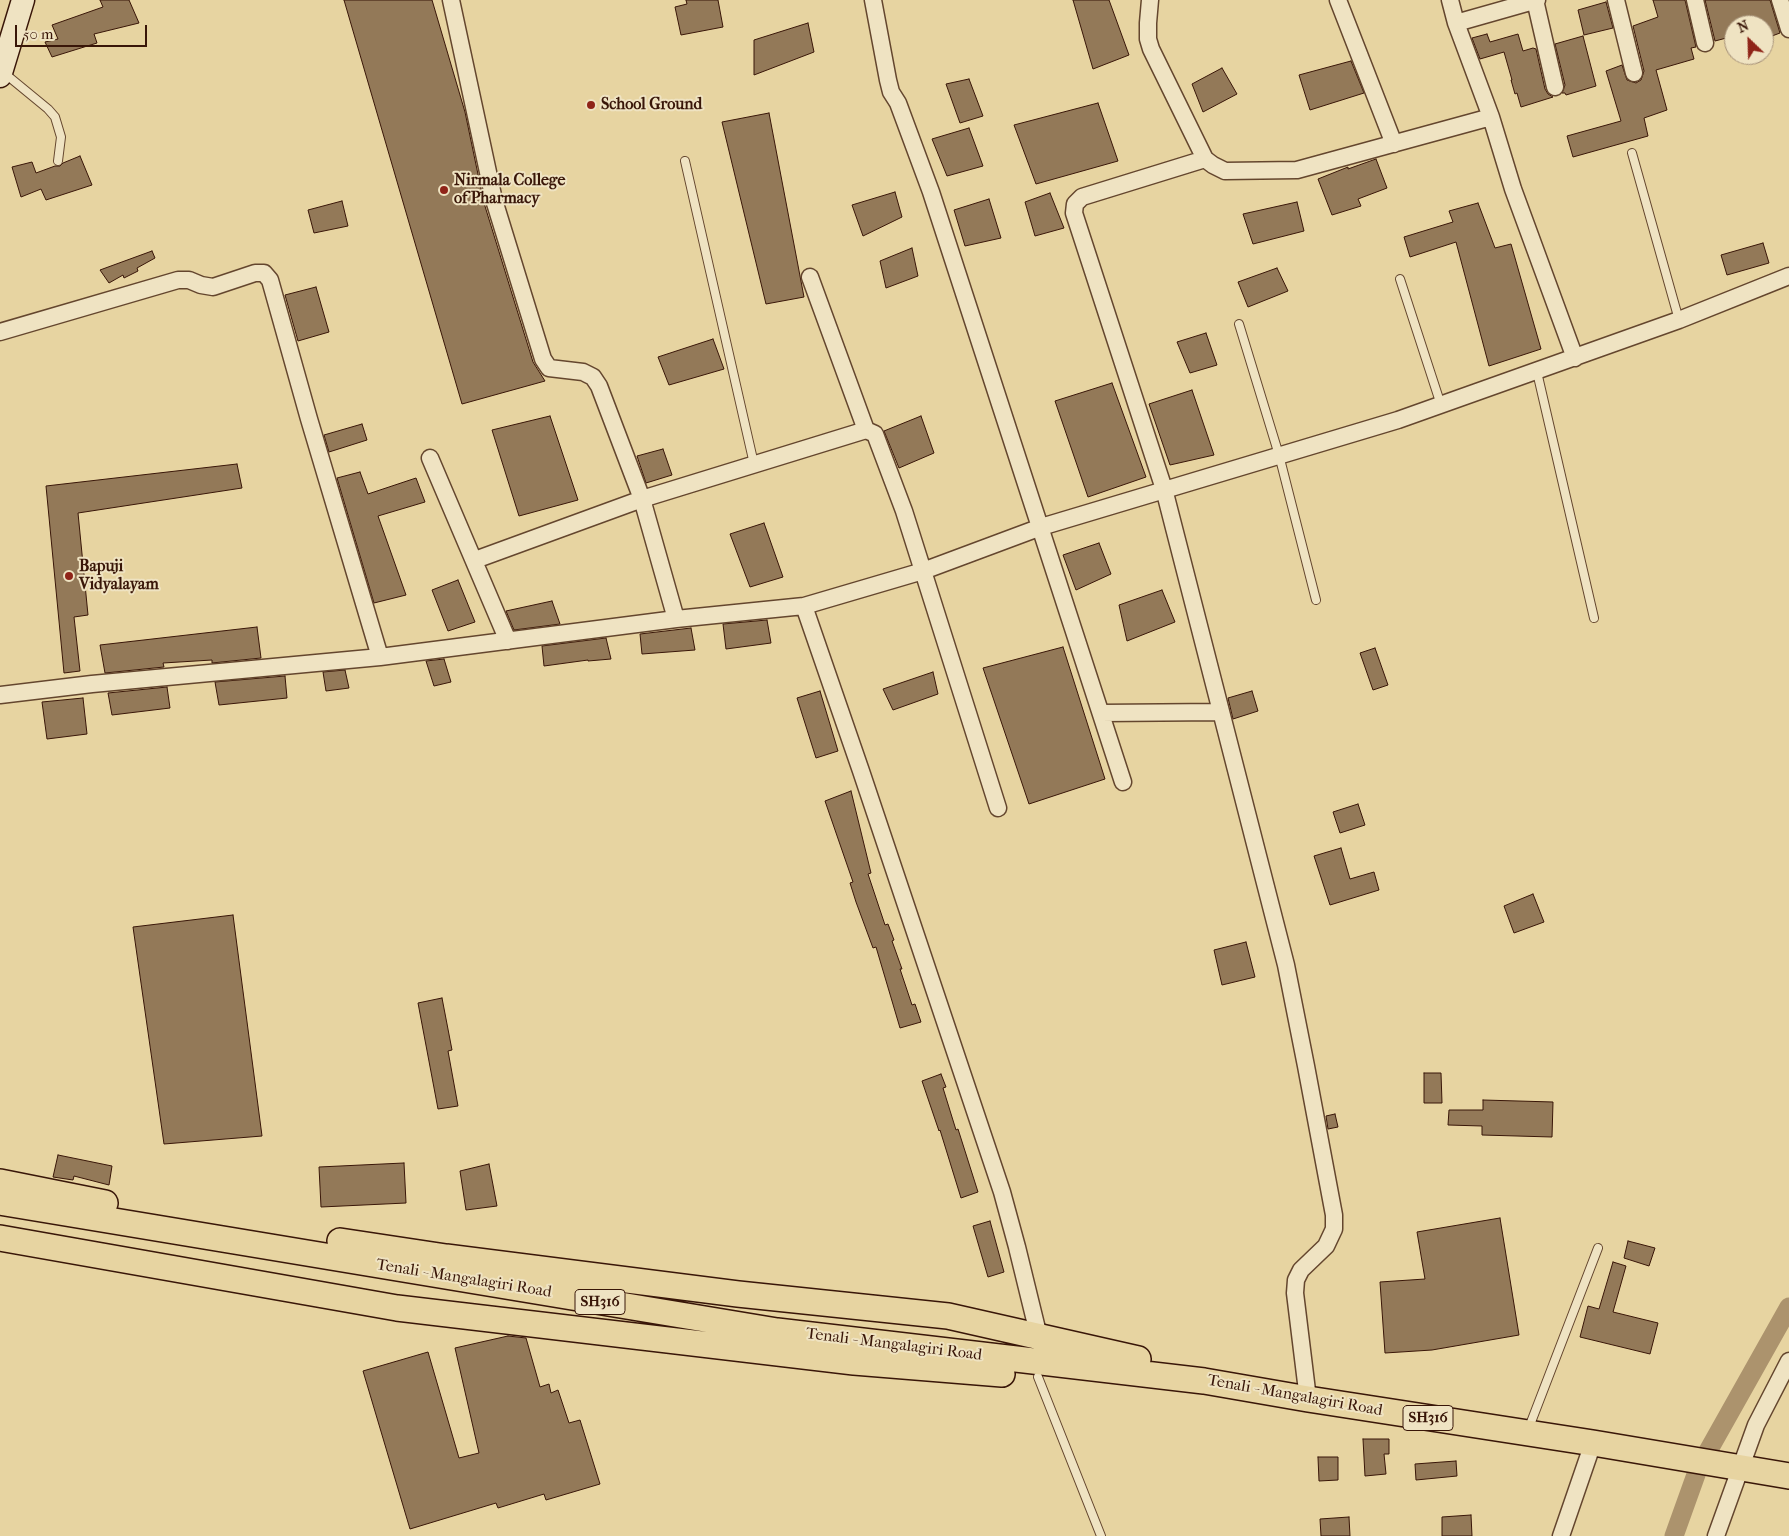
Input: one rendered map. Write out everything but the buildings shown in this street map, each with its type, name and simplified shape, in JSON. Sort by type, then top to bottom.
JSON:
[{"type":"main road","points":[[0,1182],[188,1219],[466,1260],[738,1294],[948,1316],[1172,1367],[1249,1389]]},
{"type":"main road","name":"Tenali - Mangalagiri Road","points":[[0,1202],[777,1332],[1204,1381],[1789,1476]]},
{"type":"main road","points":[[0,1238],[397,1308],[854,1362],[1038,1377],[1249,1389]]},
{"type":"street","points":[[1,73],[23,0]]},
{"type":"street","points":[[451,0],[494,200],[543,359],[549,368],[583,372],[594,377],[599,386],[642,500],[676,619]]},
{"type":"street","points":[[873,0],[891,92],[898,103],[931,192],[1123,782]]},
{"type":"street","points":[[1150,0],[1148,39],[1151,49],[1205,159],[1212,165],[1225,171],[1297,170],[1491,118]]},
{"type":"street","points":[[1338,0],[1394,144]]},
{"type":"street","points":[[1450,0],[1456,23],[1491,118],[1513,189],[1575,358]]},
{"type":"street","points":[[1456,23],[1536,0],[1555,86]]},
{"type":"street","points":[[1616,0],[1634,73]]},
{"type":"street","points":[[1695,0],[1705,43]]},
{"type":"street","points":[[1780,0],[1789,28]]},
{"type":"street","points":[[1205,159],[1082,197],[1075,204],[1074,213],[1164,489],[1286,966],[1334,1215],[1334,1229],[1326,1246],[1301,1270],[1296,1280],[1295,1293],[1308,1399]]},
{"type":"street","points":[[0,332],[178,280],[189,280],[201,285],[214,287],[255,273],[264,274],[270,280],[380,656]]},
{"type":"street","points":[[0,695],[92,684],[380,656],[676,619],[804,606],[923,571],[1041,527],[1398,420],[1679,320],[1789,276]]},
{"type":"street","points":[[810,277],[866,430]]},
{"type":"street","points":[[475,560],[642,500],[754,464],[866,430],[875,434],[904,511],[998,808]]},
{"type":"street","points":[[430,458],[508,641]]},
{"type":"street","points":[[804,606],[1002,1192],[1039,1337]]},
{"type":"street","points":[[1101,713],[1221,712]]},
{"type":"street","points":[[1716,1536],[1737,1468],[1756,1425],[1789,1361]]},
{"type":"street","points":[[1560,1536],[1593,1444]]},
{"type":"lane","points":[[1,73],[48,109],[55,117],[61,137],[58,161]]},
{"type":"lane","points":[[1632,153],[1679,320]]},
{"type":"lane","points":[[685,161],[754,464]]},
{"type":"lane","points":[[1400,279],[1442,405]]},
{"type":"lane","points":[[1239,324],[1279,456],[1316,600]]},
{"type":"lane","points":[[1537,372],[1594,618]]},
{"type":"lane","points":[[1527,1433],[1598,1248]]},
{"type":"lane","points":[[1038,1377],[1101,1536]]},
{"type":"waterway","points":[[1674,1536],[1698,1469],[1789,1307]]},
{"type":"place","name":"School Ground","points":[[591,105]]},
{"type":"place","name":"Nirmala College of Pharmacy","points":[[444,190]]},
{"type":"place","name":"Bapuji Vidyalayam","points":[[69,576]]}]
